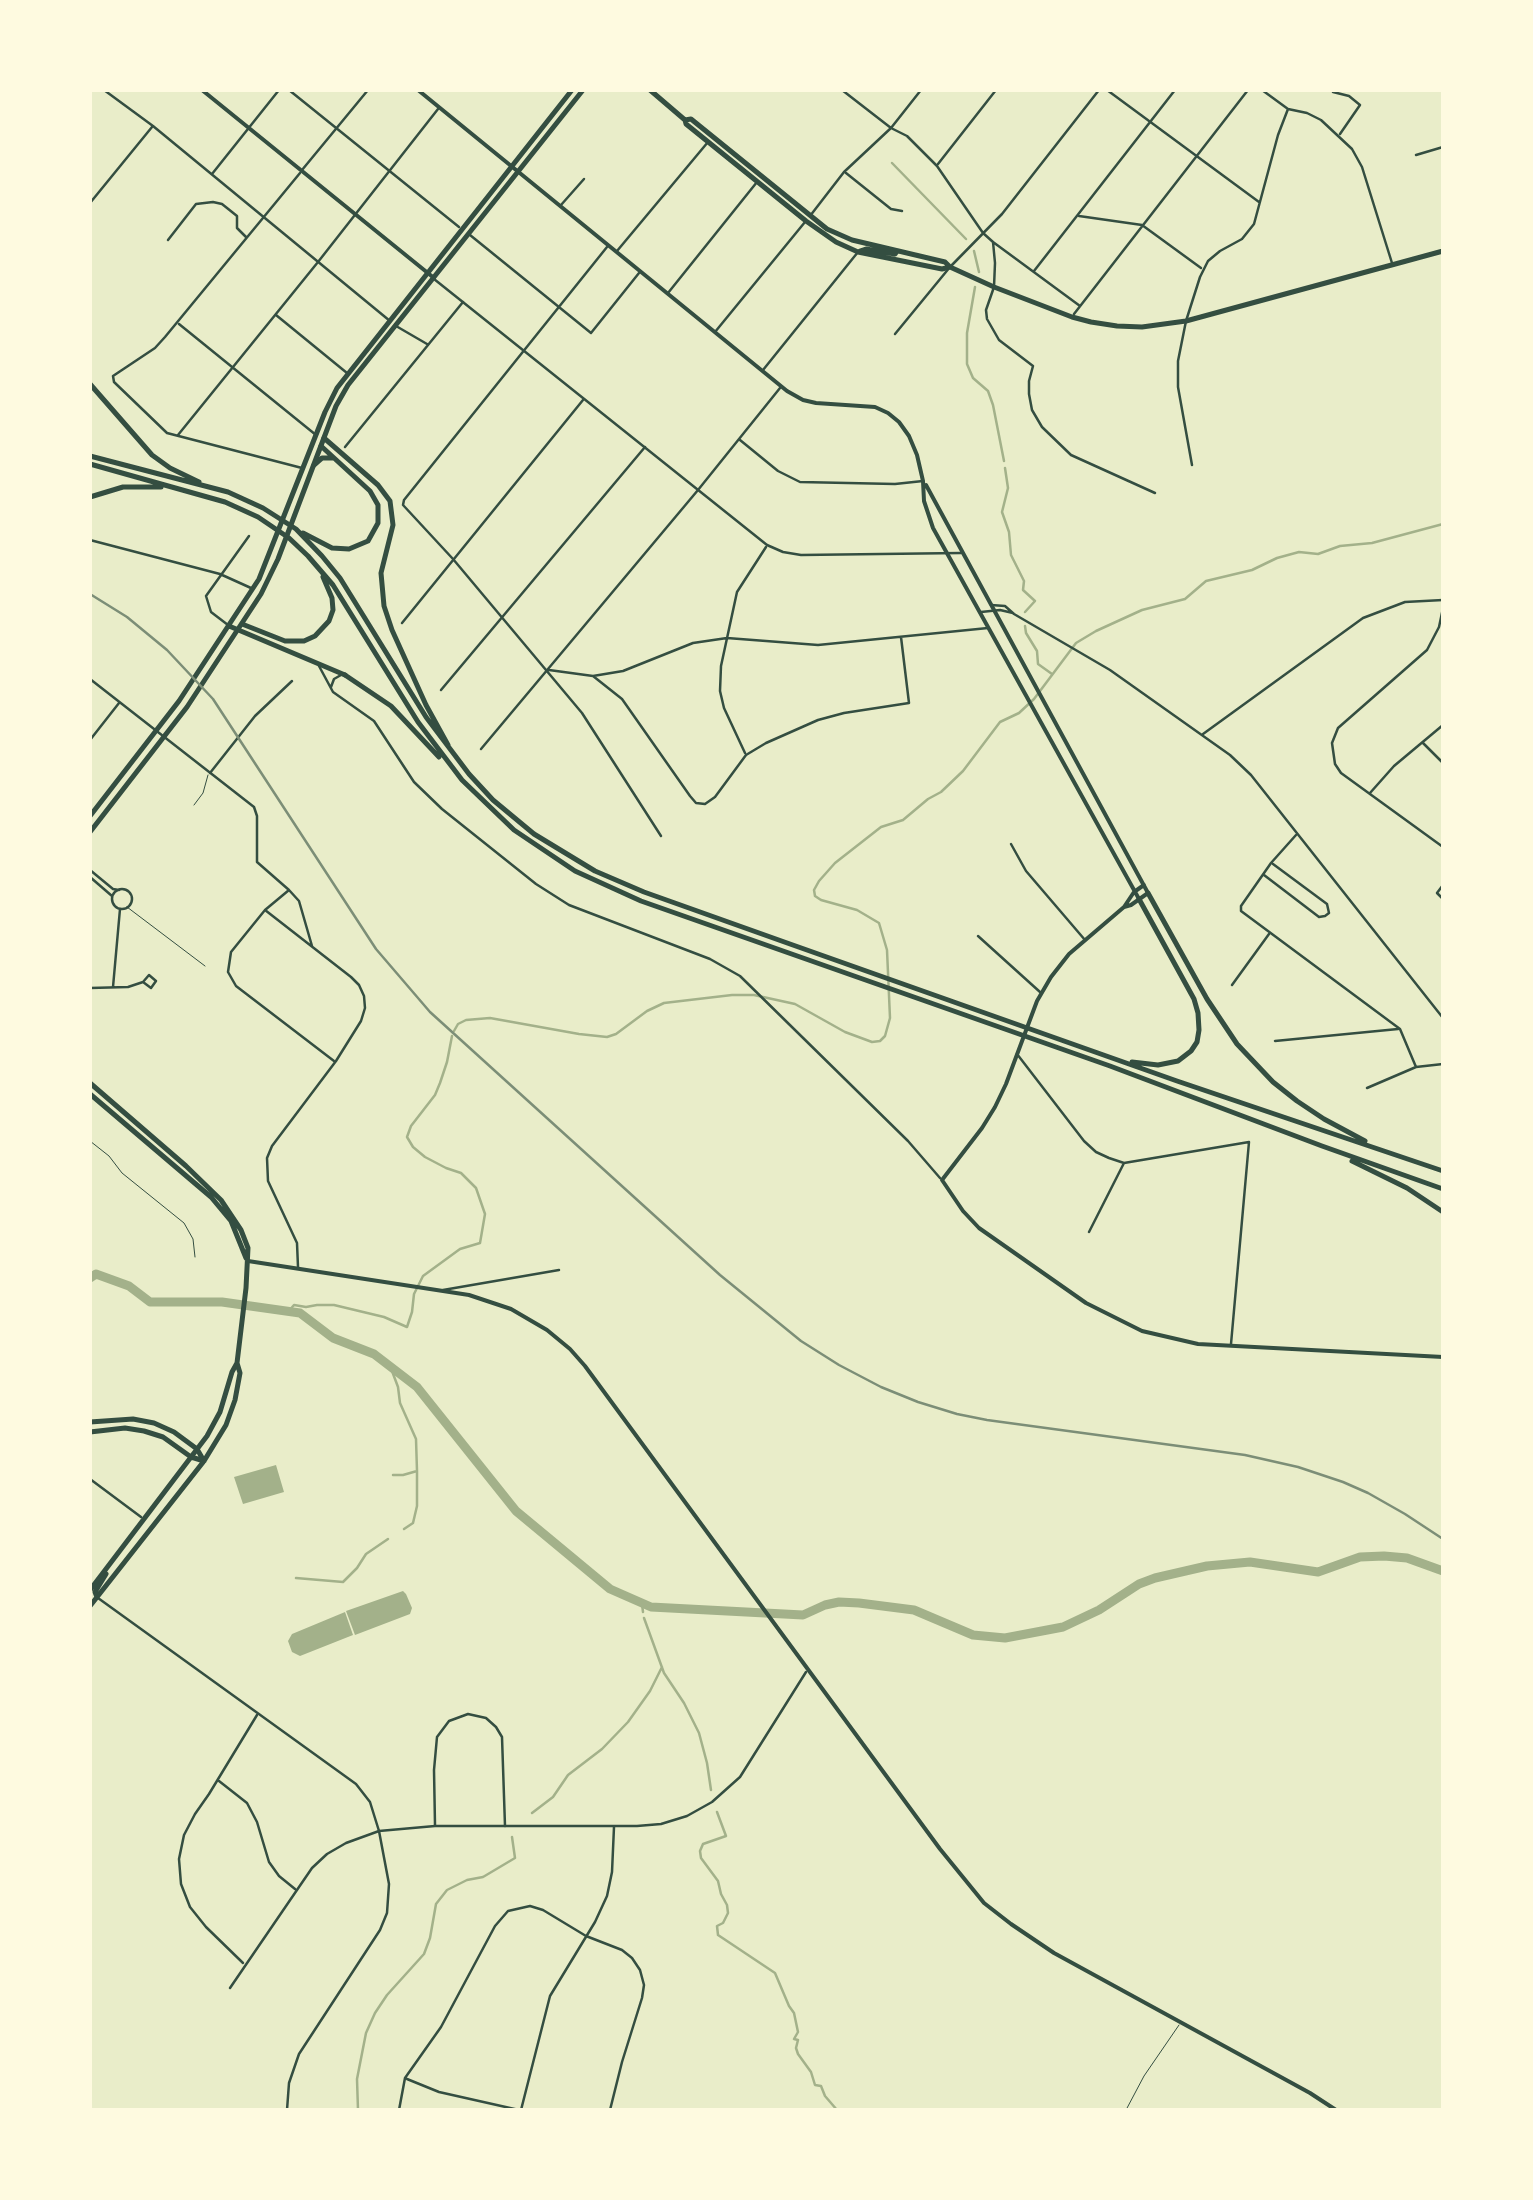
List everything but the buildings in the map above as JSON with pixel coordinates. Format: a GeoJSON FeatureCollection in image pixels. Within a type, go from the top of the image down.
{"type":"FeatureCollection","features":[{"type":"Feature","properties":{"kind":"main road"},"geometry":{"type":"LineString","coordinates":[[202,90],[434,278]]}},
{"type":"Feature","properties":{"kind":"main road"},"geometry":{"type":"LineString","coordinates":[[418,90],[781,386],[809,402],[868,405],[899,422],[909,436],[923,481],[1216,1015],[1273,1082],[1310,1110],[1381,1149]]}},
{"type":"Feature","properties":{"kind":"main road"},"geometry":{"type":"LineString","coordinates":[[90,816],[186,690],[253,589],[304,468],[344,392],[434,278],[572,90]]}},
{"type":"Feature","properties":{"kind":"main road"},"geometry":{"type":"LineString","coordinates":[[90,832],[165,737],[267,582],[321,446],[320,436],[332,396],[347,373],[583,90]]}},
{"type":"Feature","properties":{"kind":"main road"},"geometry":{"type":"LineString","coordinates":[[650,90],[757,182],[827,229],[852,240],[945,262],[994,287],[1072,317],[1117,326],[1186,321],[1443,251]]}},
{"type":"Feature","properties":{"kind":"main road"},"geometry":{"type":"LineString","coordinates":[[685,120],[690,119],[836,242],[858,252],[942,269],[950,267]]}},
{"type":"Feature","properties":{"kind":"main road"},"geometry":{"type":"LineString","coordinates":[[858,252],[866,249],[894,254],[898,250]]}},
{"type":"Feature","properties":{"kind":"main road"},"geometry":{"type":"LineString","coordinates":[[90,384],[152,455],[178,472],[254,503],[327,546],[343,550],[359,546],[374,533],[379,514],[374,496],[321,446]]}},
{"type":"Feature","properties":{"kind":"main road"},"geometry":{"type":"LineString","coordinates":[[320,436],[382,489],[390,501],[393,526],[381,581],[384,606],[426,704],[457,760]]}},
{"type":"Feature","properties":{"kind":"main road"},"geometry":{"type":"LineString","coordinates":[[90,456],[210,487]]}},
{"type":"Feature","properties":{"kind":"main road"},"geometry":{"type":"LineString","coordinates":[[314,465],[324,458],[336,459]]}},
{"type":"Feature","properties":{"kind":"main road"},"geometry":{"type":"LineString","coordinates":[[90,464],[225,502],[288,538],[320,569],[342,599],[418,722],[462,780]]}},
{"type":"Feature","properties":{"kind":"main road"},"geometry":{"type":"LineString","coordinates":[[923,481],[928,515],[947,554],[1140,899],[1198,1013],[1200,1030],[1194,1046],[1178,1061],[1158,1065],[1124,1061]]}},
{"type":"Feature","properties":{"kind":"main road"},"geometry":{"type":"LineString","coordinates":[[90,496],[123,488],[172,487]]}},
{"type":"Feature","properties":{"kind":"main road"},"geometry":{"type":"LineString","coordinates":[[296,529],[340,578],[426,718],[457,760],[520,823],[595,871],[644,892],[1168,1078],[1443,1172]]}},
{"type":"Feature","properties":{"kind":"main road"},"geometry":{"type":"LineString","coordinates":[[229,626],[285,641],[304,641],[315,636],[329,622],[333,610],[320,569]]}},
{"type":"Feature","properties":{"kind":"main road"},"geometry":{"type":"LineString","coordinates":[[240,627],[344,674],[391,706],[514,830],[591,879],[658,907],[1172,1088],[1443,1189]]}},
{"type":"Feature","properties":{"kind":"main road"},"geometry":{"type":"LineString","coordinates":[[1124,907],[1134,892],[1144,886]]}},
{"type":"Feature","properties":{"kind":"main road"},"geometry":{"type":"LineString","coordinates":[[1148,893],[1124,907],[1063,961],[1041,993],[989,1118],[942,1180],[973,1222],[1086,1304],[1156,1336],[1230,1346],[1443,1356]]}},
{"type":"Feature","properties":{"kind":"main road"},"geometry":{"type":"LineString","coordinates":[[90,1083],[222,1200],[248,1248],[237,1363],[220,1412],[197,1450],[90,1590]]}},
{"type":"Feature","properties":{"kind":"main road"},"geometry":{"type":"LineString","coordinates":[[90,1094],[212,1197],[231,1221],[247,1261]]}},
{"type":"Feature","properties":{"kind":"main road"},"geometry":{"type":"LineString","coordinates":[[1322,1146],[1407,1188],[1443,1212]]}},
{"type":"Feature","properties":{"kind":"main road"},"geometry":{"type":"LineString","coordinates":[[247,1261],[483,1299],[548,1330],[570,1350],[607,1396],[956,1871],[984,1903],[1054,1953],[1336,2110]]}},
{"type":"Feature","properties":{"kind":"main road"},"geometry":{"type":"LineString","coordinates":[[90,1606],[222,1434],[240,1373],[237,1363]]}},
{"type":"Feature","properties":{"kind":"main road"},"geometry":{"type":"LineString","coordinates":[[90,1422],[125,1418],[147,1421],[167,1428],[204,1460]]}},
{"type":"Feature","properties":{"kind":"main road"},"geometry":{"type":"LineString","coordinates":[[90,1432],[144,1430],[191,1458],[204,1460]]}},
{"type":"Feature","properties":{"kind":"main road"},"geometry":{"type":"LineString","coordinates":[[97,1598],[96,1592],[116,1556]]}},
{"type":"Feature","properties":{"kind":"street"},"geometry":{"type":"LineString","coordinates":[[104,90],[390,321]]}},
{"type":"Feature","properties":{"kind":"street"},"geometry":{"type":"LineString","coordinates":[[210,175],[279,90]]}},
{"type":"Feature","properties":{"kind":"street"},"geometry":{"type":"LineString","coordinates":[[289,90],[591,333],[640,272]]}},
{"type":"Feature","properties":{"kind":"street"},"geometry":{"type":"LineString","coordinates":[[304,468],[167,433],[114,382],[114,376],[155,348],[178,323],[368,90]]}},
{"type":"Feature","properties":{"kind":"street"},"geometry":{"type":"LineString","coordinates":[[714,332],[844,172],[891,128],[921,90]]}},
{"type":"Feature","properties":{"kind":"street"},"geometry":{"type":"LineString","coordinates":[[937,166],[996,90]]}},
{"type":"Feature","properties":{"kind":"street"},"geometry":{"type":"LineString","coordinates":[[894,334],[950,267],[1002,214],[1099,90]]}},
{"type":"Feature","properties":{"kind":"street"},"geometry":{"type":"LineString","coordinates":[[1107,90],[1260,202]]}},
{"type":"Feature","properties":{"kind":"street"},"geometry":{"type":"LineString","coordinates":[[1033,272],[1175,90]]}},
{"type":"Feature","properties":{"kind":"street"},"geometry":{"type":"LineString","coordinates":[[1072,317],[1248,90]]}},
{"type":"Feature","properties":{"kind":"street"},"geometry":{"type":"LineString","coordinates":[[1263,90],[1288,108],[1315,116],[1352,149],[1362,166],[1392,265]]}},
{"type":"Feature","properties":{"kind":"street"},"geometry":{"type":"LineString","coordinates":[[845,91],[891,128],[908,136],[937,166],[983,233],[1080,306]]}},
{"type":"Feature","properties":{"kind":"street"},"geometry":{"type":"LineString","coordinates":[[1332,92],[1349,96],[1360,105],[1339,135]]}},
{"type":"Feature","properties":{"kind":"street"},"geometry":{"type":"LineString","coordinates":[[177,436],[439,107]]}},
{"type":"Feature","properties":{"kind":"street"},"geometry":{"type":"LineString","coordinates":[[1192,465],[1178,387],[1178,361],[1186,321],[1203,269],[1213,256],[1247,235],[1254,224],[1288,108]]}},
{"type":"Feature","properties":{"kind":"street"},"geometry":{"type":"LineString","coordinates":[[90,203],[153,126]]}},
{"type":"Feature","properties":{"kind":"street"},"geometry":{"type":"LineString","coordinates":[[616,252],[708,142]]}},
{"type":"Feature","properties":{"kind":"street"},"geometry":{"type":"LineString","coordinates":[[1416,156],[1443,148]]}},
{"type":"Feature","properties":{"kind":"street"},"geometry":{"type":"LineString","coordinates":[[844,172],[891,209],[902,211]]}},
{"type":"Feature","properties":{"kind":"street"},"geometry":{"type":"LineString","coordinates":[[560,206],[584,178]]}},
{"type":"Feature","properties":{"kind":"street"},"geometry":{"type":"LineString","coordinates":[[667,294],[757,182]]}},
{"type":"Feature","properties":{"kind":"street"},"geometry":{"type":"LineString","coordinates":[[168,240],[196,204],[213,202],[237,216],[237,228],[248,238]]}},
{"type":"Feature","properties":{"kind":"street"},"geometry":{"type":"LineString","coordinates":[[1077,216],[1142,226],[1203,269]]}},
{"type":"Feature","properties":{"kind":"street"},"geometry":{"type":"LineString","coordinates":[[993,242],[994,287],[987,319],[999,340],[1033,366],[1029,386],[1036,418],[1048,434],[1079,460],[1155,493]]}},
{"type":"Feature","properties":{"kind":"street"},"geometry":{"type":"LineString","coordinates":[[608,246],[403,505],[591,725],[661,836]]}},
{"type":"Feature","properties":{"kind":"street"},"geometry":{"type":"LineString","coordinates":[[762,371],[858,252]]}},
{"type":"Feature","properties":{"kind":"street"},"geometry":{"type":"LineString","coordinates":[[434,278],[767,545],[802,555],[963,553]]}},
{"type":"Feature","properties":{"kind":"street"},"geometry":{"type":"LineString","coordinates":[[345,447],[463,302]]}},
{"type":"Feature","properties":{"kind":"street"},"geometry":{"type":"LineString","coordinates":[[274,314],[347,373]]}},
{"type":"Feature","properties":{"kind":"street"},"geometry":{"type":"LineString","coordinates":[[178,323],[320,436]]}},
{"type":"Feature","properties":{"kind":"street"},"geometry":{"type":"LineString","coordinates":[[396,326],[428,345]]}},
{"type":"Feature","properties":{"kind":"street"},"geometry":{"type":"LineString","coordinates":[[481,749],[781,386]]}},
{"type":"Feature","properties":{"kind":"street"},"geometry":{"type":"LineString","coordinates":[[402,623],[584,399]]}},
{"type":"Feature","properties":{"kind":"street"},"geometry":{"type":"LineString","coordinates":[[739,439],[785,476],[800,482],[923,481]]}},
{"type":"Feature","properties":{"kind":"street"},"geometry":{"type":"LineString","coordinates":[[442,690],[645,447]]}},
{"type":"Feature","properties":{"kind":"street"},"geometry":{"type":"LineString","coordinates":[[229,626],[211,612],[207,592],[249,536]]}},
{"type":"Feature","properties":{"kind":"street"},"geometry":{"type":"LineString","coordinates":[[90,540],[220,574],[253,589]]}},
{"type":"Feature","properties":{"kind":"street"},"geometry":{"type":"LineString","coordinates":[[746,755],[727,716],[720,679],[737,592],[767,545]]}},
{"type":"Feature","properties":{"kind":"street"},"geometry":{"type":"LineString","coordinates":[[1204,734],[1363,618],[1414,600],[1443,600]]}},
{"type":"Feature","properties":{"kind":"street"},"geometry":{"type":"LineString","coordinates":[[980,612],[1003,605],[1136,687],[1204,734],[1251,775],[1443,1018]]}},
{"type":"Feature","properties":{"kind":"street"},"geometry":{"type":"LineString","coordinates":[[1443,608],[1440,626],[1427,650],[1338,728],[1332,742],[1335,764],[1341,772],[1443,848]]}},
{"type":"Feature","properties":{"kind":"street"},"geometry":{"type":"LineString","coordinates":[[547,670],[593,676],[623,672],[693,644],[727,638],[810,646],[988,628]]}},
{"type":"Feature","properties":{"kind":"street"},"geometry":{"type":"LineString","coordinates":[[593,676],[622,700],[680,784],[696,802],[705,804],[715,797],[746,755],[792,730],[844,713],[909,704],[901,637]]}},
{"type":"Feature","properties":{"kind":"street"},"geometry":{"type":"LineString","coordinates":[[310,659],[321,668],[336,696],[378,726],[427,797],[536,884],[582,911],[718,962],[748,984],[908,1141],[942,1180]]}},
{"type":"Feature","properties":{"kind":"street"},"geometry":{"type":"LineString","coordinates":[[331,688],[336,677],[344,674]]}},
{"type":"Feature","properties":{"kind":"street"},"geometry":{"type":"LineString","coordinates":[[90,679],[255,809],[257,862],[290,890],[302,908],[312,948]]}},
{"type":"Feature","properties":{"kind":"street"},"geometry":{"type":"LineString","coordinates":[[194,805],[210,772],[248,725],[292,681]]}},
{"type":"Feature","properties":{"kind":"street"},"geometry":{"type":"LineString","coordinates":[[90,740],[120,702]]}},
{"type":"Feature","properties":{"kind":"street"},"geometry":{"type":"LineString","coordinates":[[1369,794],[1394,766],[1443,725]]}},
{"type":"Feature","properties":{"kind":"street"},"geometry":{"type":"LineString","coordinates":[[1422,742],[1443,763]]}},
{"type":"Feature","properties":{"kind":"street"},"geometry":{"type":"LineString","coordinates":[[1297,834],[1272,863],[1241,911],[1400,1029],[1416,1067]]}},
{"type":"Feature","properties":{"kind":"street"},"geometry":{"type":"LineString","coordinates":[[1011,844],[1026,871],[1085,940]]}},
{"type":"Feature","properties":{"kind":"street"},"geometry":{"type":"LineString","coordinates":[[1264,875],[1319,917],[1328,913],[1327,904],[1272,863]]}},
{"type":"Feature","properties":{"kind":"street"},"geometry":{"type":"LineString","coordinates":[[90,870],[113,889],[120,890],[126,891],[130,895],[128,907],[120,909],[112,898],[120,890]]}},
{"type":"Feature","properties":{"kind":"street"},"geometry":{"type":"LineString","coordinates":[[90,877],[112,898]]}},
{"type":"Feature","properties":{"kind":"street"},"geometry":{"type":"LineString","coordinates":[[1443,885],[1438,893],[1443,899]]}},
{"type":"Feature","properties":{"kind":"street"},"geometry":{"type":"LineString","coordinates":[[290,890],[264,910],[232,952],[228,967],[232,983],[336,1062]]}},
{"type":"Feature","properties":{"kind":"street"},"geometry":{"type":"LineString","coordinates":[[128,907],[205,966]]}},
{"type":"Feature","properties":{"kind":"street"},"geometry":{"type":"LineString","coordinates":[[112,988],[120,909]]}},
{"type":"Feature","properties":{"kind":"street"},"geometry":{"type":"LineString","coordinates":[[264,910],[351,977],[364,996],[365,1013],[336,1062],[267,1158],[268,1181],[297,1243],[298,1268]]}},
{"type":"Feature","properties":{"kind":"street"},"geometry":{"type":"LineString","coordinates":[[1232,985],[1269,933]]}},
{"type":"Feature","properties":{"kind":"street"},"geometry":{"type":"LineString","coordinates":[[978,936],[1041,993]]}},
{"type":"Feature","properties":{"kind":"street"},"geometry":{"type":"LineString","coordinates":[[90,988],[128,988],[144,982]]}},
{"type":"Feature","properties":{"kind":"street"},"geometry":{"type":"LineString","coordinates":[[1275,1040],[1400,1029]]}},
{"type":"Feature","properties":{"kind":"street"},"geometry":{"type":"LineString","coordinates":[[1018,1054],[1084,1141],[1096,1152],[1124,1163],[1249,1142],[1230,1346]]}},
{"type":"Feature","properties":{"kind":"street"},"geometry":{"type":"LineString","coordinates":[[1367,1088],[1416,1067],[1443,1064]]}},
{"type":"Feature","properties":{"kind":"street"},"geometry":{"type":"LineString","coordinates":[[90,1140],[122,1173],[184,1223],[193,1239],[196,1257]]}},
{"type":"Feature","properties":{"kind":"street"},"geometry":{"type":"LineString","coordinates":[[1089,1232],[1124,1163]]}},
{"type":"Feature","properties":{"kind":"street"},"geometry":{"type":"LineString","coordinates":[[442,1290],[559,1270]]}},
{"type":"Feature","properties":{"kind":"street"},"geometry":{"type":"LineString","coordinates":[[90,1479],[144,1519]]}},
{"type":"Feature","properties":{"kind":"street"},"geometry":{"type":"LineString","coordinates":[[97,1598],[362,1789],[373,1809],[389,1884],[387,1913],[380,1930],[299,2054],[289,2084],[288,2110]]}},
{"type":"Feature","properties":{"kind":"street"},"geometry":{"type":"LineString","coordinates":[[230,1988],[312,1868],[346,1842],[379,1832],[436,1826],[614,1826],[661,1824],[686,1816],[712,1802],[747,1769],[808,1670]]}},
{"type":"Feature","properties":{"kind":"street"},"geometry":{"type":"LineString","coordinates":[[245,1965],[190,1907],[181,1884],[179,1859],[184,1835],[195,1814],[258,1713]]}},
{"type":"Feature","properties":{"kind":"street"},"geometry":{"type":"LineString","coordinates":[[436,1826],[435,1744],[444,1726],[455,1717],[468,1714],[486,1718],[502,1736],[505,1826]]}},
{"type":"Feature","properties":{"kind":"street"},"geometry":{"type":"LineString","coordinates":[[218,1780],[247,1803],[257,1822],[268,1862],[278,1876],[296,1889]]}},
{"type":"Feature","properties":{"kind":"street"},"geometry":{"type":"LineString","coordinates":[[406,2078],[439,2092],[521,2110],[550,1996],[607,1896],[614,1826]]}},
{"type":"Feature","properties":{"kind":"street"},"geometry":{"type":"LineString","coordinates":[[398,2110],[406,2078],[441,2027],[486,1942],[504,1914],[521,1907],[539,1908],[586,1936],[629,1955],[643,1978],[642,1998],[610,2110]]}},
{"type":"Feature","properties":{"kind":"street"},"geometry":{"type":"LineString","coordinates":[[1126,2110],[1180,2022]]}},
{"type":"Feature","properties":{"kind":"shaded area"},"geometry":{"type":"Polygon","coordinates":[[[276,1465],[284,1492],[243,1504],[234,1477],[276,1465]]]}},
{"type":"Feature","properties":{"kind":"shaded area"},"geometry":{"type":"Polygon","coordinates":[[[403,1591],[412,1608],[410,1614],[355,1635],[346,1611],[403,1591]]]}},
{"type":"Feature","properties":{"kind":"shaded area"},"geometry":{"type":"Polygon","coordinates":[[[345,1612],[353,1635],[300,1656],[292,1652],[288,1641],[292,1634],[345,1612]]]}},
{"type":"Feature","properties":{"kind":"waterway"},"geometry":{"type":"LineString","coordinates":[[892,163],[966,239]]}},
{"type":"Feature","properties":{"kind":"waterway"},"geometry":{"type":"LineString","coordinates":[[974,251],[979,272]]}},
{"type":"Feature","properties":{"kind":"waterway"},"geometry":{"type":"LineString","coordinates":[[975,287],[967,333],[967,364],[973,378],[988,391],[1004,461]]}},
{"type":"Feature","properties":{"kind":"waterway"},"geometry":{"type":"LineString","coordinates":[[1005,468],[1008,488],[1002,512],[1011,555],[1024,581],[1023,590],[1035,601],[1025,612]]}},
{"type":"Feature","properties":{"kind":"waterway"},"geometry":{"type":"LineString","coordinates":[[454,1031],[466,1020],[490,1018],[607,1037],[664,1003],[754,995],[795,1004],[845,1032],[880,1041],[890,1018],[887,950],[879,923],[857,910],[815,896],[819,881],[835,863],[881,827],[903,820],[941,792],[963,771],[1000,722],[1019,713],[1034,699],[1076,643],[1096,631],[1142,610],[1185,599],[1206,581],[1252,570],[1277,558],[1372,543],[1443,524]]}},
{"type":"Feature","properties":{"kind":"waterway"},"geometry":{"type":"LineString","coordinates":[[1025,626],[1037,651],[1038,664],[1052,674]]}},
{"type":"Feature","properties":{"kind":"waterway"},"geometry":{"type":"LineString","coordinates":[[287,1313],[294,1305],[334,1305],[407,1327],[414,1294],[423,1276],[460,1249],[480,1243],[485,1214],[476,1188],[461,1173],[425,1157],[407,1137],[435,1095],[452,1036]]}},
{"type":"Feature","properties":{"kind":"waterway"},"geometry":{"type":"LineString","coordinates":[[90,1278],[96,1274],[129,1286],[150,1302],[222,1302],[300,1313],[333,1338],[374,1354],[417,1387],[516,1511],[610,1589],[651,1607],[803,1615],[825,1605],[859,1603],[914,1610],[973,1635],[1005,1638],[1063,1627],[1139,1584],[1207,1566],[1250,1562],[1318,1572],[1360,1557],[1384,1556],[1407,1558],[1443,1571]]}},
{"type":"Feature","properties":{"kind":"waterway"},"geometry":{"type":"LineString","coordinates":[[389,1363],[400,1403],[416,1439],[417,1471],[393,1475]]}},
{"type":"Feature","properties":{"kind":"waterway"},"geometry":{"type":"LineString","coordinates":[[404,1529],[413,1523],[417,1506],[417,1471]]}},
{"type":"Feature","properties":{"kind":"waterway"},"geometry":{"type":"LineString","coordinates":[[296,1578],[343,1582],[366,1554],[388,1539]]}},
{"type":"Feature","properties":{"kind":"waterway"},"geometry":{"type":"LineString","coordinates":[[642,1604],[643,1612]]}},
{"type":"Feature","properties":{"kind":"waterway"},"geometry":{"type":"LineString","coordinates":[[644,1618],[664,1673],[699,1733],[711,1790]]}},
{"type":"Feature","properties":{"kind":"waterway"},"geometry":{"type":"LineString","coordinates":[[532,1813],[628,1722],[662,1667]]}},
{"type":"Feature","properties":{"kind":"waterway"},"geometry":{"type":"LineString","coordinates":[[717,1812],[726,1836],[703,1844],[700,1851],[727,1905],[728,1913],[717,1926],[718,1935],[775,1973],[794,2013],[798,2054],[815,2085],[821,2086],[837,2110]]}},
{"type":"Feature","properties":{"kind":"waterway"},"geometry":{"type":"LineString","coordinates":[[358,2110],[357,2079],[366,2033],[387,1995],[424,1954],[436,1904],[447,1890],[483,1877],[515,1858],[512,1837]]}},
{"type":"Feature","properties":{"kind":"railway"},"geometry":{"type":"LineString","coordinates":[[90,594],[127,617],[167,650],[213,699],[376,949],[430,1012],[720,1275],[801,1341],[881,1387],[957,1414],[1245,1455],[1298,1467],[1368,1493],[1443,1539]]}}]}
